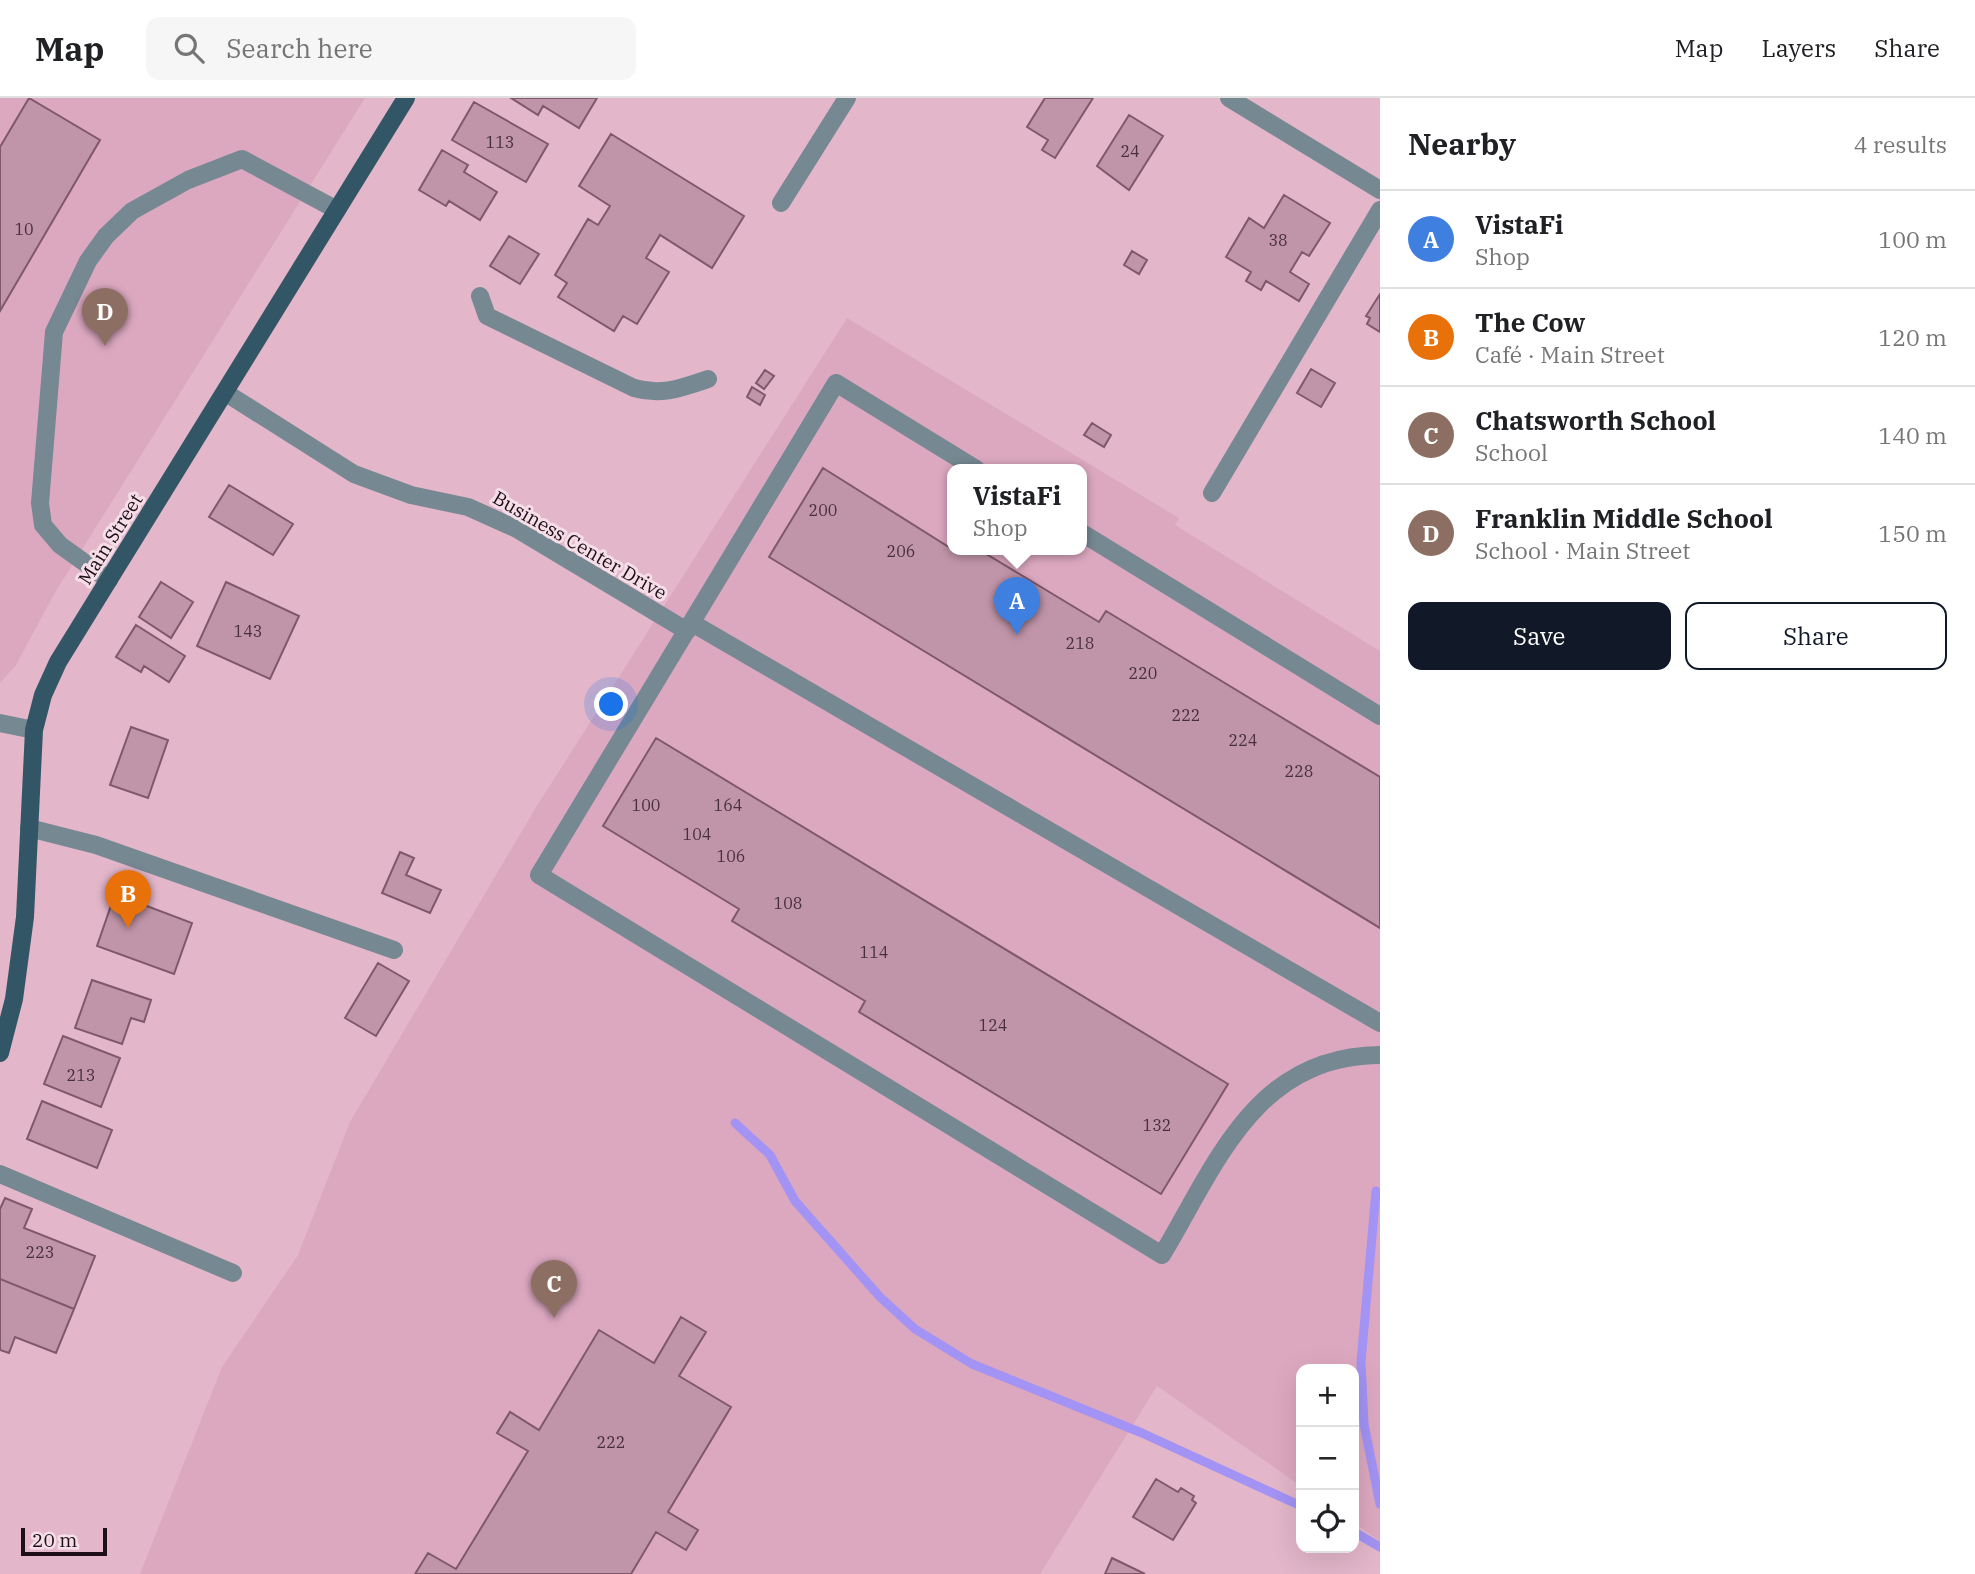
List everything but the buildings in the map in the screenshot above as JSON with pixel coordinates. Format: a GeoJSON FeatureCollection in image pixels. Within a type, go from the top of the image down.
{"type":"FeatureCollection","features":[{"type":"Feature","properties":{"kind":"main road","name":"Main Street"},"geometry":{"type":"LineString","coordinates":[[0,1053],[21,959],[34,730],[43,695],[58,662],[406,98]]}},
{"type":"Feature","properties":{"kind":"street"},"geometry":{"type":"LineString","coordinates":[[781,203],[847,98]]}},
{"type":"Feature","properties":{"kind":"street"},"geometry":{"type":"LineString","coordinates":[[1229,98],[1380,190]]}},
{"type":"Feature","properties":{"kind":"street"},"geometry":{"type":"LineString","coordinates":[[109,580],[60,545],[43,525],[40,503],[54,332],[88,261],[106,236],[132,211],[188,180],[242,159],[337,210]]}},
{"type":"Feature","properties":{"kind":"street"},"geometry":{"type":"LineString","coordinates":[[1212,493],[1380,210]]}},
{"type":"Feature","properties":{"kind":"street"},"geometry":{"type":"LineString","coordinates":[[480,296],[487,316],[634,387],[661,393],[708,379]]}},
{"type":"Feature","properties":{"kind":"street"},"geometry":{"type":"LineString","coordinates":[[968,464],[836,383],[539,875],[653,947],[1162,1255],[1238,1127],[1261,1100],[1287,1081],[1337,1058],[1380,1055]]}},
{"type":"Feature","properties":{"kind":"street","name":"Business Center Drive"},"geometry":{"type":"LineString","coordinates":[[226,393],[354,474],[401,492],[488,514],[1380,1023]]}},
{"type":"Feature","properties":{"kind":"street"},"geometry":{"type":"LineString","coordinates":[[1087,536],[1380,716]]}},
{"type":"Feature","properties":{"kind":"street"},"geometry":{"type":"LineString","coordinates":[[0,723],[34,730]]}},
{"type":"Feature","properties":{"kind":"street"},"geometry":{"type":"LineString","coordinates":[[29,828],[96,845],[394,950]]}},
{"type":"Feature","properties":{"kind":"street"},"geometry":{"type":"LineString","coordinates":[[0,1174],[233,1273]]}},
{"type":"Feature","properties":{"kind":"shaded area"},"geometry":{"type":"Polygon","coordinates":[[[0,98],[365,98],[54,594],[16,665],[0,683],[0,98]]]}},
{"type":"Feature","properties":{"kind":"shaded area"},"geometry":{"type":"Polygon","coordinates":[[[847,318],[1179,518],[1175,525],[1380,651],[1380,1541],[1359,1526],[1359,1364],[1296,1364],[1296,1483],[1157,1386],[1040,1574],[140,1574],[222,1367],[298,1255],[350,1122],[535,809],[847,318]]]}},
{"type":"Feature","properties":{"kind":"waterway"},"geometry":{"type":"LineString","coordinates":[[735,1123],[770,1155],[795,1201],[880,1297],[915,1329],[972,1364],[1142,1433],[1296,1504]]}},
{"type":"Feature","properties":{"kind":"waterway"},"geometry":{"type":"LineString","coordinates":[[1376,1191],[1361,1362],[1364,1424],[1380,1504]]}},
{"type":"Feature","properties":{"kind":"waterway"},"geometry":{"type":"LineString","coordinates":[[1359,1535],[1380,1547]]}},
{"type":"Feature","properties":{"kind":"place","name":"Franklin Middle School"},"geometry":{"type":"Point","coordinates":[105,346]}},
{"type":"Feature","properties":{"kind":"place","name":"VistaFi"},"geometry":{"type":"Point","coordinates":[1017,635]}},
{"type":"Feature","properties":{"kind":"place","name":"The Cow"},"geometry":{"type":"Point","coordinates":[128,928]}},
{"type":"Feature","properties":{"kind":"place","name":"Chatsworth School"},"geometry":{"type":"Point","coordinates":[554,1318]}}]}
